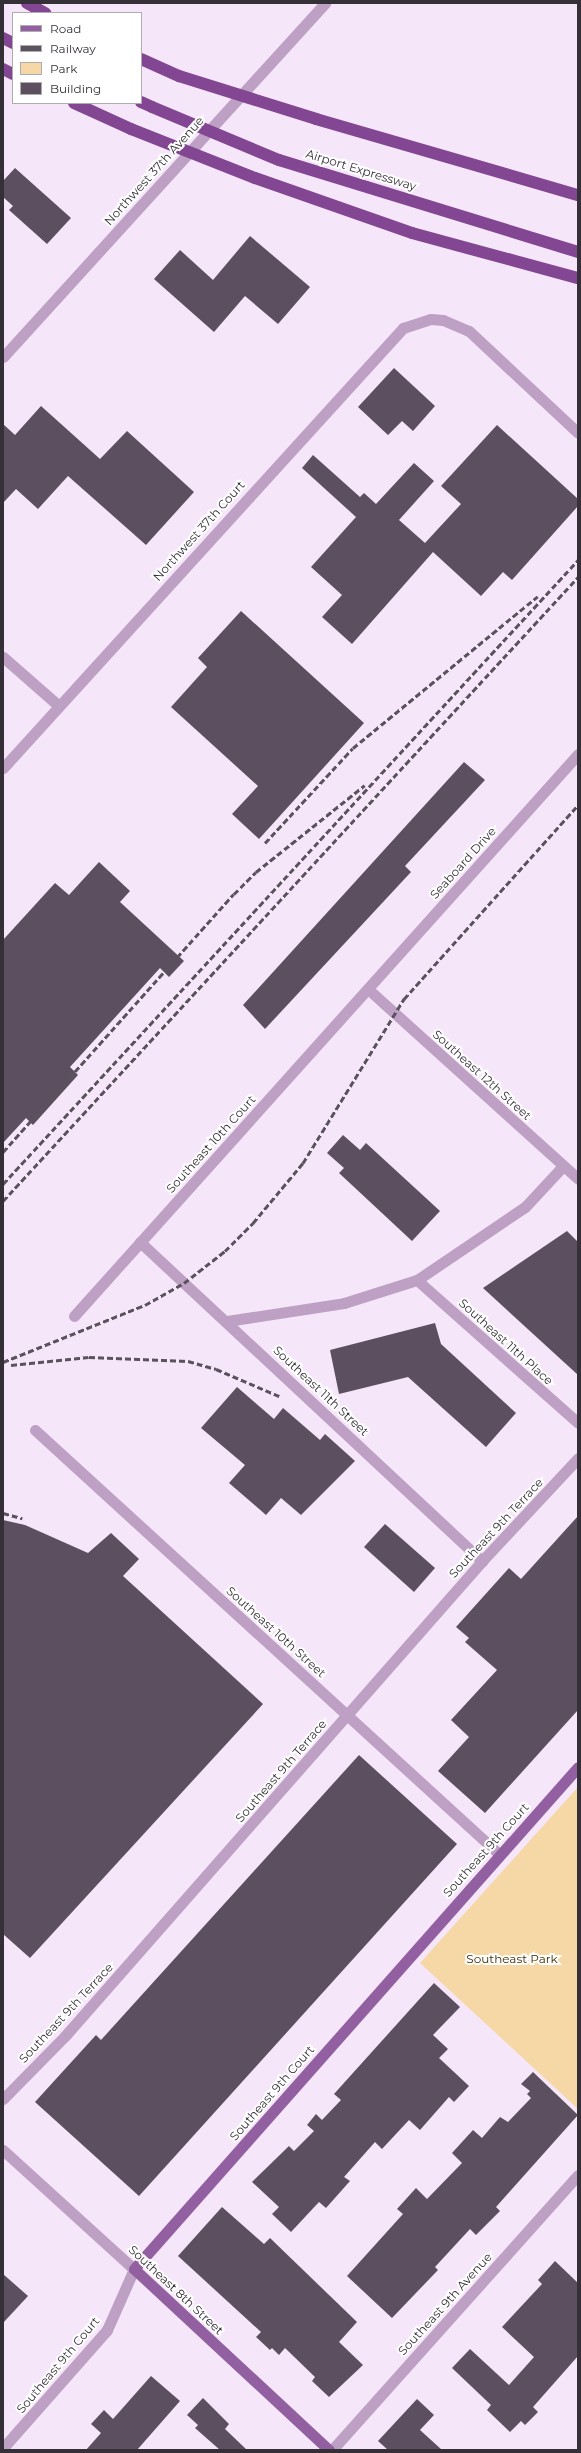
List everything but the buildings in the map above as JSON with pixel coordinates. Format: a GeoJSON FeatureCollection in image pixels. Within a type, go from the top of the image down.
{"type":"FeatureCollection","features":[{"type":"Feature","properties":{"kind":"highway"},"geometry":{"type":"LineString","coordinates":[[27,3],[43,12]]}},
{"type":"Feature","properties":{"kind":"highway"},"geometry":{"type":"LineString","coordinates":[[3,38],[12,42]]}},
{"type":"Feature","properties":{"kind":"highway"},"geometry":{"type":"LineString","coordinates":[[142,59],[179,76],[316,119],[578,195]]}},
{"type":"Feature","properties":{"kind":"highway"},"geometry":{"type":"LineString","coordinates":[[3,69],[12,74]]}},
{"type":"Feature","properties":{"kind":"highway"},"geometry":{"type":"LineString","coordinates":[[76,104],[131,129],[255,178],[412,233],[573,277]]}},
{"type":"Feature","properties":{"kind":"highway","name":"Airport Expressway"},"geometry":{"type":"LineString","coordinates":[[146,105],[279,160],[578,252]]}},
{"type":"Feature","properties":{"kind":"main road","name":"Southeast 9th Court"},"geometry":{"type":"LineString","coordinates":[[134,2269],[499,1854],[578,1767]]}},
{"type":"Feature","properties":{"kind":"main road","name":"Southeast 8th Street"},"geometry":{"type":"LineString","coordinates":[[134,2269],[329,2450]]}},
{"type":"Feature","properties":{"kind":"street","name":"Northwest 37th Avenue"},"geometry":{"type":"LineString","coordinates":[[3,357],[325,3]]}},
{"type":"Feature","properties":{"kind":"street","name":"Northwest 37th Court"},"geometry":{"type":"LineString","coordinates":[[3,768],[385,344],[403,328],[421,320],[443,320],[469,331],[578,433]]}},
{"type":"Feature","properties":{"kind":"street"},"geometry":{"type":"LineString","coordinates":[[3,657],[59,706]]}},
{"type":"Feature","properties":{"kind":"street","name":"Seaboard Drive"},"geometry":{"type":"LineString","coordinates":[[368,989],[578,754]]}},
{"type":"Feature","properties":{"kind":"street","name":"Southeast 12th Street"},"geometry":{"type":"LineString","coordinates":[[368,989],[578,1179]]}},
{"type":"Feature","properties":{"kind":"street","name":"Southeast 10th Court"},"geometry":{"type":"LineString","coordinates":[[74,1316],[368,989]]}},
{"type":"Feature","properties":{"kind":"street"},"geometry":{"type":"LineString","coordinates":[[227,1321],[344,1302],[417,1280],[525,1207],[563,1166]]}},
{"type":"Feature","properties":{"kind":"street","name":"Southeast 11th Street"},"geometry":{"type":"LineString","coordinates":[[140,1242],[227,1321],[482,1561]]}},
{"type":"Feature","properties":{"kind":"street","name":"Southeast 11th Place"},"geometry":{"type":"LineString","coordinates":[[417,1280],[578,1423]]}},
{"type":"Feature","properties":{"kind":"street","name":"Southeast 10th Street"},"geometry":{"type":"LineString","coordinates":[[35,1430],[499,1854]]}},
{"type":"Feature","properties":{"kind":"street","name":"Southeast 9th Terrace"},"geometry":{"type":"LineString","coordinates":[[3,2099],[65,2036],[482,1561],[578,1458]]}},
{"type":"Feature","properties":{"kind":"street","name":"Southeast 8th Street"},"geometry":{"type":"LineString","coordinates":[[3,2150],[134,2269]]}},
{"type":"Feature","properties":{"kind":"street","name":"Southeast 9th Avenue"},"geometry":{"type":"LineString","coordinates":[[332,2450],[578,2175]]}},
{"type":"Feature","properties":{"kind":"street","name":"Southeast 9th Court"},"geometry":{"type":"LineString","coordinates":[[3,2448],[107,2330],[134,2269]]}},
{"type":"Feature","properties":{"kind":"green space","name":"Southeast Park"},"geometry":{"type":"Polygon","coordinates":[[[578,1787],[578,2109],[420,1963],[578,1787]]]}},
{"type":"Feature","properties":{"kind":"railway"},"geometry":{"type":"LineString","coordinates":[[3,1184],[578,560]]}},
{"type":"Feature","properties":{"kind":"railway"},"geometry":{"type":"LineString","coordinates":[[3,1201],[578,577]]}},
{"type":"Feature","properties":{"kind":"railway"},"geometry":{"type":"LineString","coordinates":[[265,843],[353,748],[538,596]]}},
{"type":"Feature","properties":{"kind":"railway"},"geometry":{"type":"LineString","coordinates":[[3,1152],[234,894],[256,872],[365,785]]}},
{"type":"Feature","properties":{"kind":"railway"},"geometry":{"type":"LineString","coordinates":[[3,1362],[145,1305],[184,1283],[225,1251],[253,1223],[303,1163],[404,999],[578,805]]}},
{"type":"Feature","properties":{"kind":"railway"},"geometry":{"type":"LineString","coordinates":[[11,1365],[89,1357],[188,1361],[216,1369],[279,1396]]}},
{"type":"Feature","properties":{"kind":"railway"},"geometry":{"type":"LineString","coordinates":[[3,1513],[22,1518]]}}]}
